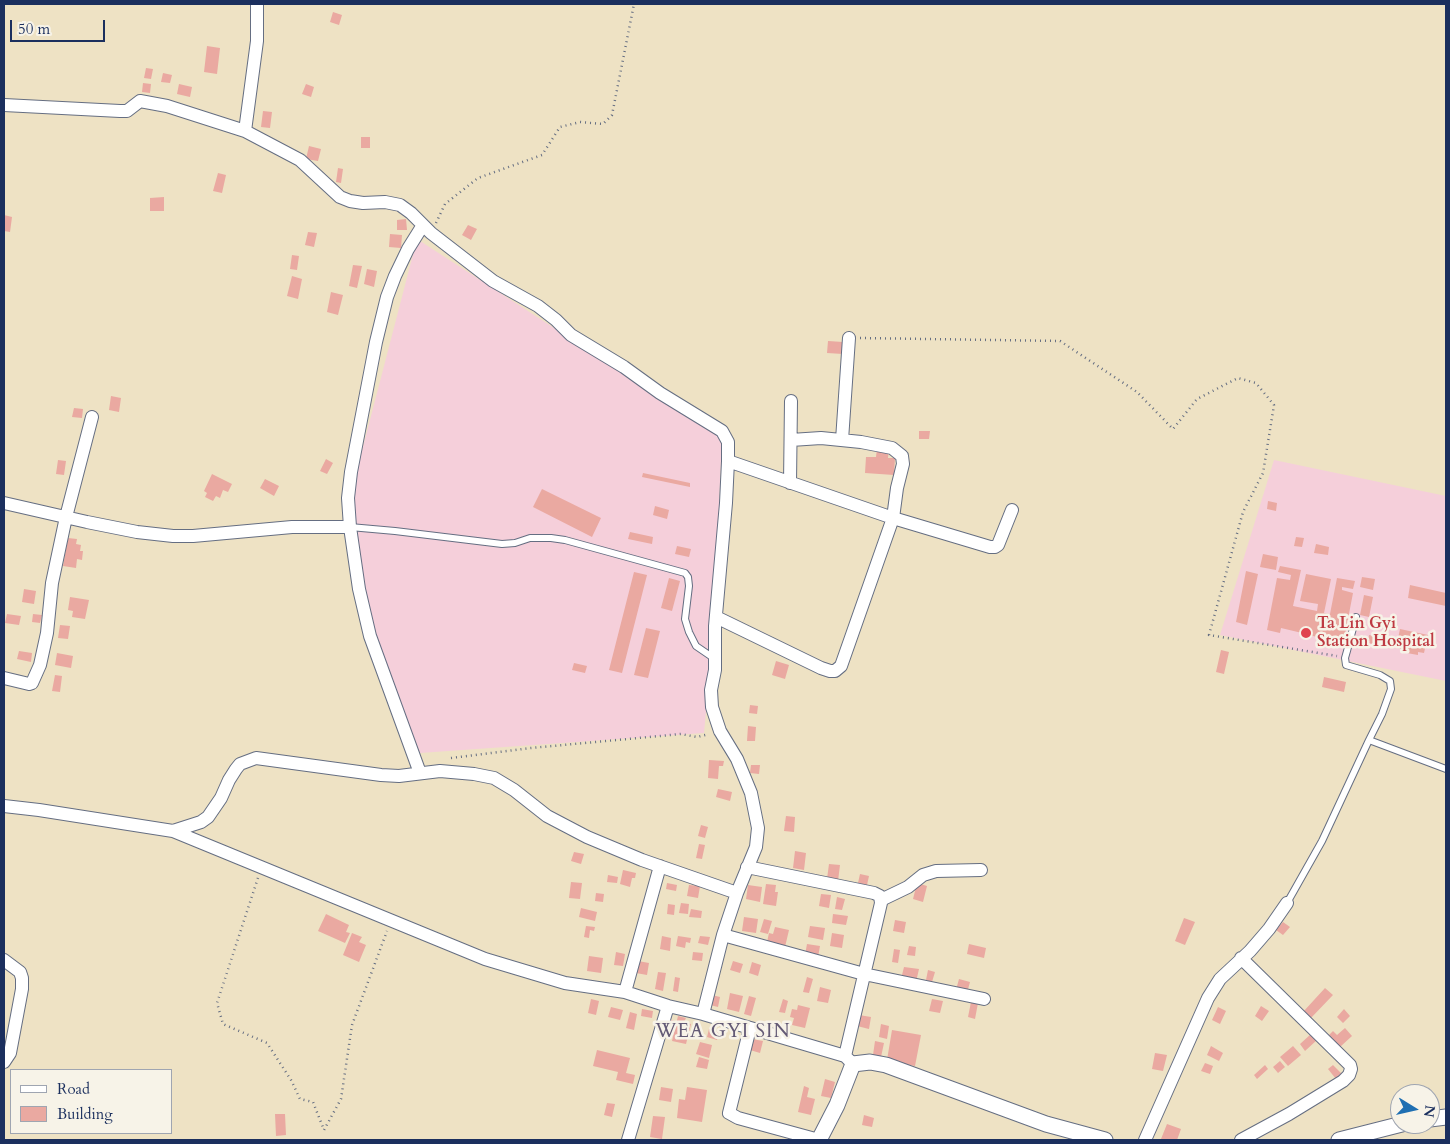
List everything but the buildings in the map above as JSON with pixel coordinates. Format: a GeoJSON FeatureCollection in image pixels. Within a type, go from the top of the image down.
{"type":"FeatureCollection","features":[{"type":"Feature","properties":{"kind":"street"},"geometry":{"type":"LineString","coordinates":[[245,131],[256,41],[257,4]]}},
{"type":"Feature","properties":{"kind":"street"},"geometry":{"type":"LineString","coordinates":[[4,105],[126,111],[140,101],[167,106],[245,131],[300,160],[340,196],[350,201],[385,202],[400,205],[493,281],[538,306],[571,334],[624,367],[660,393],[722,431],[728,442],[728,461],[716,616],[715,670],[711,690],[712,707],[720,730],[737,759],[751,793],[758,828],[756,847],[747,866],[722,935],[703,1014]]}},
{"type":"Feature","properties":{"kind":"street"},"geometry":{"type":"LineString","coordinates":[[420,773],[370,636],[359,589],[348,498],[351,472],[376,342],[387,297],[408,249],[427,229]]}},
{"type":"Feature","properties":{"kind":"street"},"geometry":{"type":"LineString","coordinates":[[842,440],[849,338]]}},
{"type":"Feature","properties":{"kind":"street"},"geometry":{"type":"LineString","coordinates":[[790,483],[791,401]]}},
{"type":"Feature","properties":{"kind":"street"},"geometry":{"type":"LineString","coordinates":[[4,678],[28,684],[32,683],[40,665],[52,583],[66,517],[92,417]]}},
{"type":"Feature","properties":{"kind":"street"},"geometry":{"type":"LineString","coordinates":[[716,616],[821,668],[835,671],[842,666],[893,518],[903,464],[902,456],[892,448],[842,440],[820,438],[791,440]]}},
{"type":"Feature","properties":{"kind":"street"},"geometry":{"type":"LineString","coordinates":[[728,461],[893,518],[995,547],[998,545],[1012,510]]}},
{"type":"Feature","properties":{"kind":"street"},"geometry":{"type":"LineString","coordinates":[[4,503],[136,532],[173,536],[282,528],[350,527]]}},
{"type":"Feature","properties":{"kind":"street"},"geometry":{"type":"LineString","coordinates":[[173,831],[201,822],[208,817],[221,798],[228,780],[240,764],[256,758],[381,776],[400,776],[440,771],[474,774],[494,778],[514,790],[547,816],[587,837],[642,860],[737,893]]}},
{"type":"Feature","properties":{"kind":"street"},"geometry":{"type":"LineString","coordinates":[[4,806],[173,831],[485,959],[565,983],[625,992],[668,1006],[750,1028],[849,1060],[886,1065],[1046,1124],[1105,1140]]}},
{"type":"Feature","properties":{"kind":"street"},"geometry":{"type":"LineString","coordinates":[[625,992],[660,866]]}},
{"type":"Feature","properties":{"kind":"street"},"geometry":{"type":"LineString","coordinates":[[747,866],[874,893],[880,896],[881,900],[864,974],[849,1060],[837,1105],[819,1140],[738,1118],[729,1113],[750,1028]]}},
{"type":"Feature","properties":{"kind":"street"},"geometry":{"type":"LineString","coordinates":[[881,900],[908,887],[923,875],[936,871],[980,870]]}},
{"type":"Feature","properties":{"kind":"street"},"geometry":{"type":"LineString","coordinates":[[1145,1140],[1208,998],[1220,979],[1250,951],[1269,929],[1287,903]]}},
{"type":"Feature","properties":{"kind":"street"},"geometry":{"type":"LineString","coordinates":[[722,935],[864,974],[984,999]]}},
{"type":"Feature","properties":{"kind":"street"},"geometry":{"type":"LineString","coordinates":[[1241,1140],[1289,1114],[1343,1081],[1349,1075],[1351,1069],[1350,1065],[1242,958]]}},
{"type":"Feature","properties":{"kind":"street"},"geometry":{"type":"LineString","coordinates":[[4,960],[20,972],[22,978],[22,989],[10,1053],[4,1062]]}},
{"type":"Feature","properties":{"kind":"street"},"geometry":{"type":"LineString","coordinates":[[628,1140],[668,1006]]}},
{"type":"Feature","properties":{"kind":"street"},"geometry":{"type":"LineString","coordinates":[[1339,1140],[1390,1127]]}},
{"type":"Feature","properties":{"kind":"lane"},"geometry":{"type":"LineString","coordinates":[[350,527],[502,544],[515,544],[530,538],[551,538],[565,540],[685,573],[688,577],[689,586],[685,607],[688,632],[696,646],[715,659]]}},
{"type":"Feature","properties":{"kind":"lane"},"geometry":{"type":"LineString","coordinates":[[1287,903],[1322,841],[1382,714],[1391,689],[1390,682],[1380,675],[1346,665],[1356,617]]}},
{"type":"Feature","properties":{"kind":"lane"},"geometry":{"type":"LineString","coordinates":[[1369,740],[1446,768]]}},
{"type":"Feature","properties":{"kind":"path"},"geometry":{"type":"LineString","coordinates":[[427,229],[445,204],[478,178],[542,155],[560,127],[580,122],[603,124],[612,115],[634,4]]}},
{"type":"Feature","properties":{"kind":"path"},"geometry":{"type":"LineString","coordinates":[[849,338],[1060,341],[1137,392],[1173,429],[1197,399],[1238,378],[1256,383],[1274,404],[1263,473],[1243,512],[1209,635],[1346,658]]}},
{"type":"Feature","properties":{"kind":"path"},"geometry":{"type":"LineString","coordinates":[[448,759],[532,748],[682,734],[697,737],[720,730]]}},
{"type":"Feature","properties":{"kind":"path"},"geometry":{"type":"LineString","coordinates":[[262,867],[217,1003],[223,1024],[267,1043],[291,1080],[300,1098],[313,1102],[324,1130],[341,1099],[352,1025],[391,921]]}},
{"type":"Feature","properties":{"kind":"shaded area"},"geometry":{"type":"Polygon","coordinates":[[[417,239],[722,437],[714,623],[704,733],[420,753],[366,614],[351,493],[417,239]]]}},
{"type":"Feature","properties":{"kind":"shaded area"},"geometry":{"type":"Polygon","coordinates":[[[1274,460],[1446,496],[1446,681],[1220,635],[1274,460]]]}},
{"type":"Feature","properties":{"kind":"place","name":"Ta Lin Gyi Station Hospital"},"geometry":{"type":"Point","coordinates":[1306,633]}},
{"type":"Feature","properties":{"kind":"district","name":"WEA GYI SIN"},"geometry":{"type":"Point","coordinates":[723,1033]}}]}
